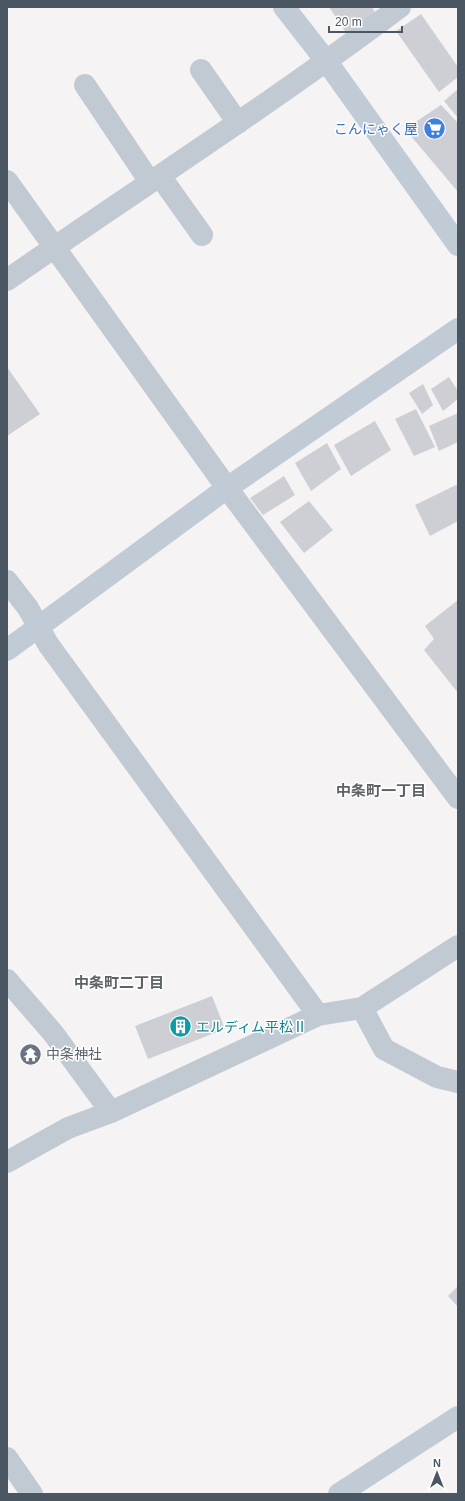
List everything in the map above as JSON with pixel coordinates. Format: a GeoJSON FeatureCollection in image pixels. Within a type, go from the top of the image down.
{"type":"FeatureCollection","features":[{"type":"Feature","properties":{"kind":"street"},"geometry":{"type":"LineString","coordinates":[[284,7],[327,62],[458,245]]}},
{"type":"Feature","properties":{"kind":"street"},"geometry":{"type":"LineString","coordinates":[[7,280],[238,124],[327,62],[400,7]]}},
{"type":"Feature","properties":{"kind":"street"},"geometry":{"type":"LineString","coordinates":[[201,70],[238,124]]}},
{"type":"Feature","properties":{"kind":"street"},"geometry":{"type":"LineString","coordinates":[[85,85],[155,179],[202,236]]}},
{"type":"Feature","properties":{"kind":"street"},"geometry":{"type":"LineString","coordinates":[[7,181],[226,488],[458,798]]}},
{"type":"Feature","properties":{"kind":"street"},"geometry":{"type":"LineString","coordinates":[[7,650],[226,488],[458,329]]}},
{"type":"Feature","properties":{"kind":"street"},"geometry":{"type":"LineString","coordinates":[[7,581],[28,608],[48,644],[318,1015]]}},
{"type":"Feature","properties":{"kind":"street"},"geometry":{"type":"LineString","coordinates":[[7,1162],[68,1128],[111,1112],[318,1015],[362,1008],[458,946]]}},
{"type":"Feature","properties":{"kind":"street"},"geometry":{"type":"LineString","coordinates":[[7,980],[54,1033],[111,1112]]}},
{"type":"Feature","properties":{"kind":"street"},"geometry":{"type":"LineString","coordinates":[[362,1008],[384,1049],[438,1077],[458,1082]]}},
{"type":"Feature","properties":{"kind":"street"},"geometry":{"type":"LineString","coordinates":[[340,1494],[458,1417]]}},
{"type":"Feature","properties":{"kind":"street"},"geometry":{"type":"LineString","coordinates":[[7,1458],[32,1494]]}},
{"type":"Feature","properties":{"kind":"building"},"geometry":{"type":"Polygon","coordinates":[[[329,7],[372,7],[376,14],[347,34],[329,7]]]}},
{"type":"Feature","properties":{"kind":"building"},"geometry":{"type":"Polygon","coordinates":[[[421,14],[458,67],[458,77],[439,92],[396,31],[421,14]]]}},
{"type":"Feature","properties":{"kind":"building"},"geometry":{"type":"Polygon","coordinates":[[[458,89],[458,118],[444,101],[458,89]]]}},
{"type":"Feature","properties":{"kind":"building"},"geometry":{"type":"Polygon","coordinates":[[[441,105],[458,123],[458,192],[405,129],[441,105]]]}},
{"type":"Feature","properties":{"kind":"building"},"geometry":{"type":"Polygon","coordinates":[[[7,367],[40,414],[7,436],[7,367]]]}},
{"type":"Feature","properties":{"kind":"building"},"geometry":{"type":"Polygon","coordinates":[[[449,377],[458,391],[458,399],[443,411],[431,389],[449,377]]]}},
{"type":"Feature","properties":{"kind":"building"},"geometry":{"type":"Polygon","coordinates":[[[423,384],[433,405],[422,414],[409,393],[423,384]]]}},
{"type":"Feature","properties":{"kind":"building"},"geometry":{"type":"Polygon","coordinates":[[[416,409],[435,447],[414,456],[395,419],[416,409]]]}},
{"type":"Feature","properties":{"kind":"building"},"geometry":{"type":"Polygon","coordinates":[[[458,413],[458,442],[439,451],[429,426],[458,413]]]}},
{"type":"Feature","properties":{"kind":"building"},"geometry":{"type":"Polygon","coordinates":[[[375,421],[391,450],[351,476],[334,445],[375,421]]]}},
{"type":"Feature","properties":{"kind":"building"},"geometry":{"type":"Polygon","coordinates":[[[327,443],[341,469],[311,491],[295,463],[327,443]]]}},
{"type":"Feature","properties":{"kind":"building"},"geometry":{"type":"Polygon","coordinates":[[[284,476],[295,495],[263,515],[250,498],[284,476]]]}},
{"type":"Feature","properties":{"kind":"building"},"geometry":{"type":"Polygon","coordinates":[[[458,484],[458,521],[430,536],[415,505],[458,484]]]}},
{"type":"Feature","properties":{"kind":"building"},"geometry":{"type":"Polygon","coordinates":[[[309,501],[333,530],[304,553],[280,522],[309,501]]]}},
{"type":"Feature","properties":{"kind":"building"},"geometry":{"type":"Polygon","coordinates":[[[458,600],[458,693],[424,650],[434,639],[425,626],[458,600]]]}},
{"type":"Feature","properties":{"kind":"building","name":"エルディム平松Ⅱ"},"geometry":{"type":"Polygon","coordinates":[[[212,996],[225,1029],[148,1059],[135,1026],[212,996]]]}},
{"type":"Feature","properties":{"kind":"building"},"geometry":{"type":"Polygon","coordinates":[[[458,1286],[458,1307],[448,1296],[458,1286]]]}},
{"type":"Feature","properties":{"kind":"place","name":"こんにゃく屋"},"geometry":{"type":"Point","coordinates":[434,129]}},
{"type":"Feature","properties":{"kind":"place","name":"エルディム平松Ⅱ"},"geometry":{"type":"Point","coordinates":[180,1027]}},
{"type":"Feature","properties":{"kind":"place","name":"中条神社"},"geometry":{"type":"Point","coordinates":[31,1054]}},
{"type":"Feature","properties":{"kind":"district","name":"中条町一丁目"},"geometry":{"type":"Point","coordinates":[381,790]}},
{"type":"Feature","properties":{"kind":"district","name":"中条町二丁目"},"geometry":{"type":"Point","coordinates":[119,982]}}]}
